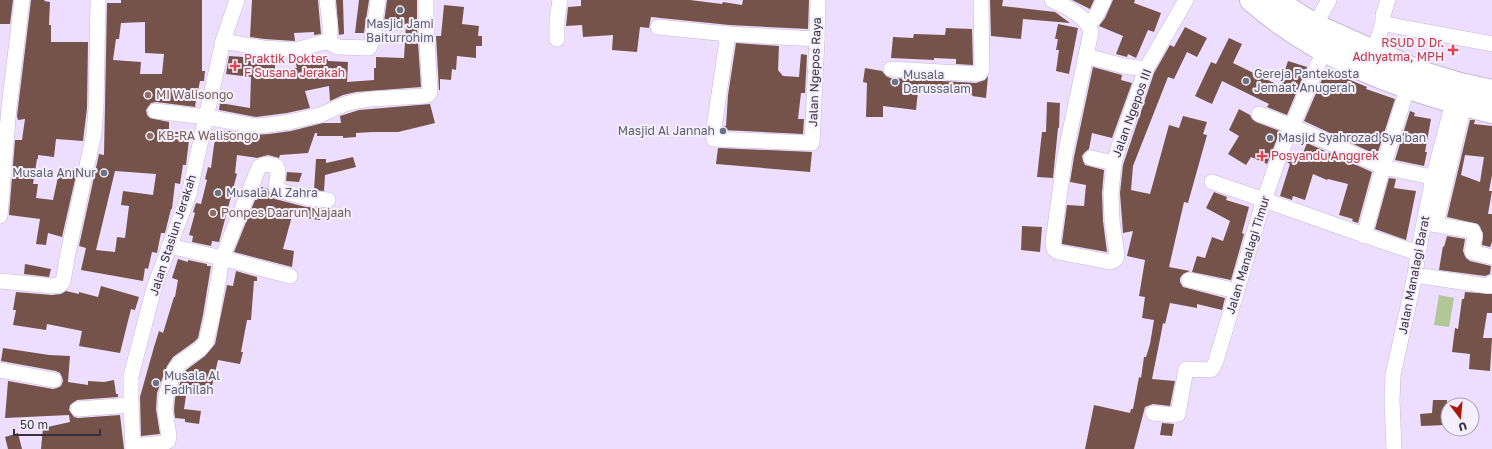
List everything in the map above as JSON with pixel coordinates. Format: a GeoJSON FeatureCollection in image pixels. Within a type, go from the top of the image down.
{"type":"FeatureCollection","features":[{"type":"Feature","properties":{"kind":"highway"},"geometry":{"type":"LineString","coordinates":[[1252,0],[1268,15],[1298,36],[1325,52],[1407,89],[1492,112]]}},
{"type":"Feature","properties":{"kind":"highway"},"geometry":{"type":"LineString","coordinates":[[1275,0],[1315,25],[1420,72],[1460,84],[1492,90]]}},
{"type":"Feature","properties":{"kind":"street"},"geometry":{"type":"LineString","coordinates":[[0,216],[9,107],[20,28],[22,0]]}},
{"type":"Feature","properties":{"kind":"street"},"geometry":{"type":"LineString","coordinates":[[0,281],[54,286],[60,285],[63,282],[66,258],[94,133],[96,108],[98,0]]}},
{"type":"Feature","properties":{"kind":"street","name":"Jalan Stasiun Jerakah"},"geometry":{"type":"LineString","coordinates":[[133,447],[130,405],[131,376],[154,288],[189,194],[224,41],[237,0]]}},
{"type":"Feature","properties":{"kind":"street"},"geometry":{"type":"LineString","coordinates":[[327,0],[330,25],[330,43]]}},
{"type":"Feature","properties":{"kind":"street"},"geometry":{"type":"LineString","coordinates":[[224,41],[263,48],[296,50],[320,43],[330,43],[338,47],[365,49],[370,46],[372,42],[378,0]]}},
{"type":"Feature","properties":{"kind":"street"},"geometry":{"type":"LineString","coordinates":[[155,111],[206,116],[256,126],[268,126],[320,115],[345,104],[371,99],[428,95],[430,92],[426,0]]}},
{"type":"Feature","properties":{"kind":"street"},"geometry":{"type":"LineString","coordinates":[[557,39],[557,19],[560,0]]}},
{"type":"Feature","properties":{"kind":"street","name":"Jalan Ngepos Raya"},"geometry":{"type":"LineString","coordinates":[[728,34],[713,134],[714,138],[812,143],[818,0]]}},
{"type":"Feature","properties":{"kind":"street"},"geometry":{"type":"LineString","coordinates":[[891,69],[980,73],[982,70],[981,0]]}},
{"type":"Feature","properties":{"kind":"street"},"geometry":{"type":"LineString","coordinates":[[1052,0],[1085,19],[1089,25],[1091,32],[1086,56],[1124,66],[1146,69]]}},
{"type":"Feature","properties":{"kind":"street"},"geometry":{"type":"LineString","coordinates":[[1089,25],[1097,14],[1104,0]]}},
{"type":"Feature","properties":{"kind":"street","name":"Jalan Ngepos III"},"geometry":{"type":"LineString","coordinates":[[1086,56],[1065,155],[1053,242],[1054,249],[1058,252],[1110,262],[1116,259],[1111,206],[1114,163],[1146,69],[1186,0]]}},
{"type":"Feature","properties":{"kind":"street"},"geometry":{"type":"LineString","coordinates":[[1315,25],[1329,0]]}},
{"type":"Feature","properties":{"kind":"street"},"geometry":{"type":"LineString","coordinates":[[1374,51],[1388,0]]}},
{"type":"Feature","properties":{"kind":"street"},"geometry":{"type":"LineString","coordinates":[[1383,22],[1388,25],[1492,44]]}},
{"type":"Feature","properties":{"kind":"street"},"geometry":{"type":"LineString","coordinates":[[658,27],[728,34],[817,39]]}},
{"type":"Feature","properties":{"kind":"street","name":"Jalan Manalagi Timur"},"geometry":{"type":"LineString","coordinates":[[1153,413],[1178,414],[1186,369],[1212,369],[1216,361],[1264,200],[1279,157],[1319,62],[1325,52]]}},
{"type":"Feature","properties":{"kind":"street"},"geometry":{"type":"LineString","coordinates":[[1364,236],[1407,89]]}},
{"type":"Feature","properties":{"kind":"street","name":"Jalan Manalagi Barat"},"geometry":{"type":"LineString","coordinates":[[1394,449],[1392,401],[1393,376],[1415,275],[1418,253],[1430,223],[1439,179],[1458,104]]}},
{"type":"Feature","properties":{"kind":"street"},"geometry":{"type":"LineString","coordinates":[[1259,114],[1292,126],[1383,167],[1439,179]]}},
{"type":"Feature","properties":{"kind":"street"},"geometry":{"type":"LineString","coordinates":[[1091,158],[1114,163]]}},
{"type":"Feature","properties":{"kind":"street"},"geometry":{"type":"LineString","coordinates":[[133,447],[168,442],[169,436],[165,410],[166,396],[172,377],[175,368],[200,349],[206,342],[212,317],[222,258],[259,167],[264,164],[275,165],[277,167],[277,190],[308,198],[328,200]]}},
{"type":"Feature","properties":{"kind":"street"},"geometry":{"type":"LineString","coordinates":[[1212,182],[1364,236],[1418,253]]}},
{"type":"Feature","properties":{"kind":"street"},"geometry":{"type":"LineString","coordinates":[[1430,223],[1472,231],[1475,236],[1472,252],[1492,257]]}},
{"type":"Feature","properties":{"kind":"street"},"geometry":{"type":"LineString","coordinates":[[169,246],[290,276]]}},
{"type":"Feature","properties":{"kind":"street"},"geometry":{"type":"LineString","coordinates":[[1415,275],[1488,286],[1490,286],[1492,282]]}},
{"type":"Feature","properties":{"kind":"street"},"geometry":{"type":"LineString","coordinates":[[1189,280],[1237,291]]}},
{"type":"Feature","properties":{"kind":"street"},"geometry":{"type":"LineString","coordinates":[[0,370],[54,380]]}},
{"type":"Feature","properties":{"kind":"street"},"geometry":{"type":"LineString","coordinates":[[78,409],[130,405]]}},
{"type":"Feature","properties":{"kind":"green space"},"geometry":{"type":"Polygon","coordinates":[[[1439,295],[1454,298],[1449,327],[1434,325],[1439,295]]]}},
{"type":"Feature","properties":{"kind":"building"},"geometry":{"type":"Polygon","coordinates":[[[0,0],[13,0],[10,24],[0,24],[0,0]]]}},
{"type":"Feature","properties":{"kind":"building"},"geometry":{"type":"Polygon","coordinates":[[[31,0],[45,0],[44,1],[50,2],[49,25],[51,25],[51,42],[88,42],[87,108],[83,141],[56,139],[54,157],[38,155],[37,159],[33,184],[38,184],[36,198],[53,200],[60,168],[77,171],[62,237],[48,233],[46,245],[36,244],[40,219],[9,215],[15,140],[22,140],[25,119],[18,120],[17,116],[31,0]]]}},
{"type":"Feature","properties":{"kind":"building"},"geometry":{"type":"Polygon","coordinates":[[[121,0],[202,0],[202,71],[205,71],[204,81],[200,81],[196,107],[156,102],[151,103],[146,110],[147,115],[150,118],[169,122],[169,132],[190,132],[186,165],[183,165],[180,184],[175,183],[172,209],[165,233],[161,233],[157,253],[152,252],[148,269],[145,268],[143,281],[81,270],[86,248],[79,246],[99,154],[104,155],[107,3],[121,3],[121,0]],[[145,22],[121,23],[119,39],[116,39],[113,60],[141,62],[140,74],[162,74],[164,54],[145,53],[145,22]],[[115,171],[96,250],[115,252],[117,237],[125,238],[129,206],[121,205],[123,191],[153,195],[156,174],[115,171]]]}},
{"type":"Feature","properties":{"kind":"building"},"geometry":{"type":"Polygon","coordinates":[[[252,0],[318,0],[321,34],[314,35],[314,32],[294,33],[295,41],[250,37],[252,0]]]}},
{"type":"Feature","properties":{"kind":"building"},"geometry":{"type":"Polygon","coordinates":[[[336,0],[343,0],[344,34],[339,35],[336,0]]]}},
{"type":"Feature","properties":{"kind":"building"},"geometry":{"type":"Polygon","coordinates":[[[359,0],[369,0],[364,33],[355,33],[359,0]]]}},
{"type":"Feature","properties":{"kind":"building"},"geometry":{"type":"Polygon","coordinates":[[[387,0],[417,0],[417,28],[421,87],[356,92],[343,95],[330,101],[329,86],[305,91],[310,108],[256,117],[219,110],[220,103],[250,108],[251,77],[226,74],[229,56],[244,57],[244,59],[252,61],[263,61],[263,64],[275,63],[275,71],[297,68],[295,61],[327,55],[328,61],[348,62],[347,82],[374,80],[376,57],[404,58],[406,25],[384,22],[387,0]]]}},
{"type":"Feature","properties":{"kind":"building"},"geometry":{"type":"Polygon","coordinates":[[[581,0],[690,0],[742,5],[743,0],[809,0],[808,29],[729,25],[651,17],[649,28],[640,27],[637,52],[612,50],[613,35],[583,37],[582,25],[566,26],[568,7],[581,6],[581,0]]]}},
{"type":"Feature","properties":{"kind":"building"},"geometry":{"type":"Polygon","coordinates":[[[990,0],[1003,0],[1002,6],[1055,12],[1070,23],[1023,19],[1021,39],[991,36],[990,0]]]}},
{"type":"Feature","properties":{"kind":"building"},"geometry":{"type":"Polygon","coordinates":[[[1072,0],[1094,0],[1090,9],[1072,0]]]}},
{"type":"Feature","properties":{"kind":"building"},"geometry":{"type":"Polygon","coordinates":[[[1113,0],[1135,0],[1134,3],[1161,13],[1154,32],[1148,30],[1136,58],[1128,54],[1127,57],[1116,54],[1123,36],[1099,26],[1105,18],[1113,0]]]}},
{"type":"Feature","properties":{"kind":"building"},"geometry":{"type":"Polygon","coordinates":[[[444,5],[464,7],[462,24],[479,26],[478,36],[482,36],[482,46],[476,46],[476,58],[457,56],[456,70],[452,69],[451,80],[440,79],[439,90],[436,36],[441,36],[444,5]]]}},
{"type":"Feature","properties":{"kind":"building"},"geometry":{"type":"Polygon","coordinates":[[[1058,24],[1078,28],[1069,74],[1056,71],[1059,50],[1056,50],[1058,39],[1055,39],[1058,24]]]}},
{"type":"Feature","properties":{"kind":"building"},"geometry":{"type":"Polygon","coordinates":[[[1185,27],[1207,38],[1197,57],[1187,52],[1174,79],[1168,77],[1133,166],[1131,190],[1150,194],[1169,125],[1179,128],[1183,116],[1207,122],[1203,134],[1207,135],[1188,203],[1184,202],[1169,267],[1190,271],[1183,274],[1180,278],[1180,282],[1183,287],[1225,298],[1222,310],[1197,304],[1197,308],[1170,303],[1165,324],[1163,323],[1152,379],[1175,381],[1170,406],[1153,404],[1145,407],[1134,449],[1085,449],[1094,405],[1130,413],[1131,409],[1133,409],[1139,377],[1141,378],[1144,357],[1146,357],[1150,344],[1154,320],[1142,318],[1145,297],[1139,296],[1145,260],[1127,256],[1133,231],[1123,233],[1120,193],[1123,165],[1154,73],[1170,45],[1174,47],[1185,27]]]}},
{"type":"Feature","properties":{"kind":"building"},"geometry":{"type":"Polygon","coordinates":[[[946,28],[972,29],[973,65],[956,64],[956,59],[934,58],[934,60],[891,58],[893,37],[913,38],[914,34],[945,35],[946,28]]]}},
{"type":"Feature","properties":{"kind":"building"},"geometry":{"type":"Polygon","coordinates":[[[1229,38],[1242,44],[1233,63],[1280,86],[1288,61],[1307,67],[1287,115],[1267,107],[1269,104],[1222,81],[1212,104],[1195,96],[1211,62],[1216,64],[1229,38]]]}},
{"type":"Feature","properties":{"kind":"building"},"geometry":{"type":"Polygon","coordinates":[[[736,43],[779,46],[778,70],[783,76],[799,77],[801,54],[807,55],[805,93],[801,93],[798,119],[804,119],[803,134],[723,130],[723,126],[726,126],[728,95],[736,43]]]}},
{"type":"Feature","properties":{"kind":"building"},"geometry":{"type":"Polygon","coordinates":[[[1093,67],[1122,75],[1121,80],[1132,83],[1112,138],[1092,133],[1089,149],[1082,156],[1085,165],[1104,170],[1102,193],[1103,221],[1107,252],[1062,244],[1067,205],[1084,206],[1086,185],[1070,182],[1093,67]]]}},
{"type":"Feature","properties":{"kind":"building"},"geometry":{"type":"Polygon","coordinates":[[[865,68],[882,71],[890,78],[976,83],[985,80],[988,76],[986,98],[949,92],[949,95],[918,91],[916,110],[883,106],[883,117],[866,117],[867,83],[863,82],[865,68]]]}},
{"type":"Feature","properties":{"kind":"building"},"geometry":{"type":"Polygon","coordinates":[[[1326,70],[1367,87],[1366,89],[1395,99],[1377,155],[1304,121],[1326,70]]]}},
{"type":"Feature","properties":{"kind":"building"},"geometry":{"type":"Polygon","coordinates":[[[1047,102],[1060,103],[1059,128],[1053,178],[1037,177],[1042,132],[1046,132],[1047,102]]]}},
{"type":"Feature","properties":{"kind":"building"},"geometry":{"type":"Polygon","coordinates":[[[430,104],[435,123],[398,132],[356,133],[356,137],[343,138],[343,136],[317,136],[317,133],[315,133],[308,153],[280,155],[279,158],[268,155],[257,158],[237,155],[235,173],[237,174],[219,242],[212,241],[211,246],[192,242],[193,236],[189,235],[195,213],[193,212],[196,203],[201,204],[207,180],[205,179],[208,167],[211,168],[217,131],[232,131],[255,135],[269,134],[291,131],[323,123],[341,123],[340,116],[359,110],[430,104]]]}},
{"type":"Feature","properties":{"kind":"building"},"geometry":{"type":"Polygon","coordinates":[[[1239,109],[1250,115],[1256,122],[1280,131],[1267,164],[1251,157],[1246,165],[1228,154],[1239,136],[1229,130],[1239,109]]]}},
{"type":"Feature","properties":{"kind":"building"},"geometry":{"type":"Polygon","coordinates":[[[1410,111],[1415,113],[1414,116],[1431,119],[1424,166],[1395,160],[1410,111]]]}},
{"type":"Feature","properties":{"kind":"building"},"geometry":{"type":"Polygon","coordinates":[[[1470,120],[1475,120],[1474,124],[1492,126],[1492,175],[1489,191],[1492,191],[1488,214],[1492,214],[1492,242],[1490,247],[1482,245],[1483,233],[1478,224],[1447,217],[1470,120]],[[1465,155],[1461,175],[1480,182],[1484,157],[1465,155]]]}},
{"type":"Feature","properties":{"kind":"building"},"geometry":{"type":"Polygon","coordinates":[[[1307,143],[1372,172],[1358,223],[1352,221],[1353,219],[1339,215],[1348,184],[1327,180],[1313,174],[1305,200],[1293,196],[1292,200],[1280,196],[1290,164],[1287,162],[1290,154],[1301,158],[1307,143]]]}},
{"type":"Feature","properties":{"kind":"building"},"geometry":{"type":"Polygon","coordinates":[[[718,148],[812,152],[810,172],[716,164],[718,148]]]}},
{"type":"Feature","properties":{"kind":"building"},"geometry":{"type":"Polygon","coordinates":[[[353,157],[356,167],[325,175],[324,191],[314,190],[316,159],[326,159],[326,163],[353,157]]]}},
{"type":"Feature","properties":{"kind":"building"},"geometry":{"type":"Polygon","coordinates":[[[287,172],[302,173],[299,182],[286,181],[287,172]]]}},
{"type":"Feature","properties":{"kind":"building"},"geometry":{"type":"Polygon","coordinates":[[[1389,178],[1396,179],[1394,188],[1416,191],[1406,240],[1375,229],[1389,178]]]}},
{"type":"Feature","properties":{"kind":"building"},"geometry":{"type":"Polygon","coordinates":[[[261,187],[268,189],[270,196],[275,199],[306,207],[322,208],[320,220],[292,216],[283,249],[294,251],[292,267],[234,252],[255,200],[257,200],[261,187]]]}},
{"type":"Feature","properties":{"kind":"building"},"geometry":{"type":"Polygon","coordinates":[[[1214,192],[1227,197],[1226,200],[1249,207],[1242,233],[1244,234],[1231,280],[1192,272],[1197,256],[1205,258],[1212,237],[1223,241],[1230,221],[1206,208],[1214,192]]]}},
{"type":"Feature","properties":{"kind":"building"},"geometry":{"type":"Polygon","coordinates":[[[1022,226],[1042,227],[1040,252],[1021,250],[1022,226]]]}},
{"type":"Feature","properties":{"kind":"building"},"geometry":{"type":"Polygon","coordinates":[[[1447,236],[1465,239],[1463,251],[1466,258],[1470,261],[1491,266],[1490,274],[1485,276],[1439,270],[1443,246],[1444,247],[1447,236]]]}},
{"type":"Feature","properties":{"kind":"building"},"geometry":{"type":"Polygon","coordinates":[[[178,259],[211,266],[203,315],[198,338],[173,357],[167,366],[157,393],[156,409],[160,434],[141,436],[140,397],[159,331],[163,333],[175,297],[178,280],[172,278],[178,259]]]}},
{"type":"Feature","properties":{"kind":"building"},"geometry":{"type":"Polygon","coordinates":[[[25,264],[51,269],[49,277],[24,274],[25,264]]]}},
{"type":"Feature","properties":{"kind":"building"},"geometry":{"type":"Polygon","coordinates":[[[236,271],[257,277],[257,281],[254,281],[251,320],[247,320],[240,364],[218,360],[210,394],[187,389],[184,409],[201,411],[199,424],[185,422],[185,419],[175,418],[174,410],[175,398],[181,380],[186,370],[205,356],[215,344],[227,285],[233,286],[236,271]]]}},
{"type":"Feature","properties":{"kind":"building"},"geometry":{"type":"Polygon","coordinates":[[[101,286],[139,297],[135,310],[131,309],[120,353],[79,346],[82,331],[47,324],[46,330],[13,325],[16,310],[13,310],[16,292],[52,295],[61,294],[66,291],[79,294],[79,292],[98,297],[101,286]]]}},
{"type":"Feature","properties":{"kind":"building"},"geometry":{"type":"Polygon","coordinates":[[[1465,292],[1492,294],[1492,313],[1487,313],[1483,338],[1492,338],[1490,371],[1469,369],[1470,354],[1452,352],[1455,328],[1458,329],[1462,299],[1464,299],[1465,292]]]}},
{"type":"Feature","properties":{"kind":"building"},"geometry":{"type":"Polygon","coordinates":[[[3,348],[49,355],[70,356],[68,382],[88,385],[88,381],[104,382],[114,380],[116,394],[118,394],[118,397],[77,400],[70,405],[69,410],[74,417],[78,418],[120,415],[124,449],[41,449],[43,428],[70,422],[69,415],[5,418],[8,381],[53,389],[61,386],[63,381],[62,377],[60,373],[56,371],[1,361],[3,348]]]}},
{"type":"Feature","properties":{"kind":"building"},"geometry":{"type":"Polygon","coordinates":[[[1433,400],[1440,400],[1440,425],[1421,426],[1420,414],[1432,413],[1433,400]]]}},
{"type":"Feature","properties":{"kind":"building"},"geometry":{"type":"Polygon","coordinates":[[[1162,423],[1174,424],[1172,436],[1160,435],[1162,423]]]}},
{"type":"Feature","properties":{"kind":"building"},"geometry":{"type":"Polygon","coordinates":[[[18,433],[22,449],[8,449],[5,437],[18,433]]]}},
{"type":"Feature","properties":{"kind":"place","name":"Masjid Jami Baiturrohim"},"geometry":{"type":"Point","coordinates":[400,10]}},
{"type":"Feature","properties":{"kind":"place","name":"RSUD D Dr. Adhyatma, MPH"},"geometry":{"type":"Point","coordinates":[1453,50]}},
{"type":"Feature","properties":{"kind":"place","name":"Praktik Dokter F Susana Jerakah"},"geometry":{"type":"Point","coordinates":[235,66]}},
{"type":"Feature","properties":{"kind":"place","name":"Gereja Pantekosta Jemaat Anugerah"},"geometry":{"type":"Point","coordinates":[1246,81]}},
{"type":"Feature","properties":{"kind":"place","name":"Musala Darussalam"},"geometry":{"type":"Point","coordinates":[895,82]}},
{"type":"Feature","properties":{"kind":"place","name":"MI Walisongo"},"geometry":{"type":"Point","coordinates":[148,95]}},
{"type":"Feature","properties":{"kind":"place","name":"Masjid Al Jannah"},"geometry":{"type":"Point","coordinates":[723,131]}},
{"type":"Feature","properties":{"kind":"place","name":"KB-RA Walisongo"},"geometry":{"type":"Point","coordinates":[150,136]}},
{"type":"Feature","properties":{"kind":"place","name":"Masjid Syahrozad Sya'ban"},"geometry":{"type":"Point","coordinates":[1270,138]}},
{"type":"Feature","properties":{"kind":"place","name":"Posyandu Anggrek"},"geometry":{"type":"Point","coordinates":[1262,156]}},
{"type":"Feature","properties":{"kind":"place","name":"Musala An Nur"},"geometry":{"type":"Point","coordinates":[104,173]}},
{"type":"Feature","properties":{"kind":"place","name":"Musala Al Zahra"},"geometry":{"type":"Point","coordinates":[218,193]}},
{"type":"Feature","properties":{"kind":"place","name":"Ponpes Daarun Najaah"},"geometry":{"type":"Point","coordinates":[213,213]}},
{"type":"Feature","properties":{"kind":"place","name":"Musala Al Fadhilah"},"geometry":{"type":"Point","coordinates":[156,383]}}]}
